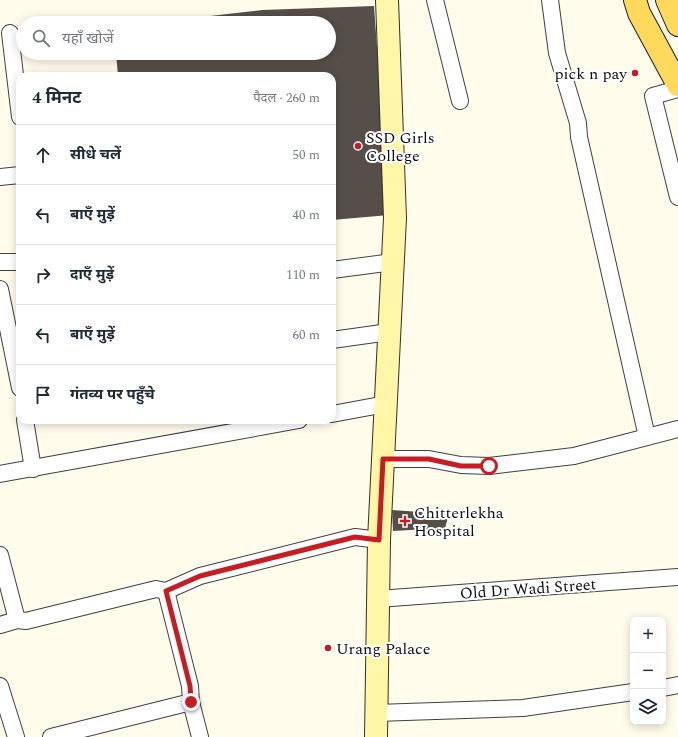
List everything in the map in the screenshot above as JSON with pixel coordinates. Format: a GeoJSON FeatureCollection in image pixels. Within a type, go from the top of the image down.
{"type":"FeatureCollection","features":[{"type":"Feature","properties":{"kind":"main road"},"geometry":{"type":"LineString","coordinates":[[635,0],[639,13],[678,85]]}},
{"type":"Feature","properties":{"kind":"main road"},"geometry":{"type":"LineString","coordinates":[[667,0],[678,25]]}},
{"type":"Feature","properties":{"kind":"street"},"geometry":{"type":"LineString","coordinates":[[376,737],[379,540],[395,218],[387,0]]}},
{"type":"Feature","properties":{"kind":"street"},"geometry":{"type":"LineString","coordinates":[[435,0],[460,101]]}},
{"type":"Feature","properties":{"kind":"street"},"geometry":{"type":"LineString","coordinates":[[550,0],[557,53],[578,124],[579,137],[647,437]]}},
{"type":"Feature","properties":{"kind":"street"},"geometry":{"type":"LineString","coordinates":[[11,33],[16,80]]}},
{"type":"Feature","properties":{"kind":"street"},"geometry":{"type":"LineString","coordinates":[[678,89],[653,96],[678,196]]}},
{"type":"Feature","properties":{"kind":"street"},"geometry":{"type":"LineString","coordinates":[[0,177],[16,175]]}},
{"type":"Feature","properties":{"kind":"street"},"geometry":{"type":"LineString","coordinates":[[0,262],[16,262]]}},
{"type":"Feature","properties":{"kind":"street"},"geometry":{"type":"LineString","coordinates":[[336,269],[393,262]]}},
{"type":"Feature","properties":{"kind":"street"},"geometry":{"type":"LineString","coordinates":[[0,290],[16,368]]}},
{"type":"Feature","properties":{"kind":"street"},"geometry":{"type":"LineString","coordinates":[[336,339],[389,332]]}},
{"type":"Feature","properties":{"kind":"street"},"geometry":{"type":"LineString","coordinates":[[336,413],[386,404]]}},
{"type":"Feature","properties":{"kind":"street"},"geometry":{"type":"LineString","coordinates":[[26,424],[33,469]]}},
{"type":"Feature","properties":{"kind":"street"},"geometry":{"type":"LineString","coordinates":[[0,474],[277,424]]}},
{"type":"Feature","properties":{"kind":"street"},"geometry":{"type":"LineString","coordinates":[[383,459],[429,459],[461,466],[489,466],[574,456],[678,429]]}},
{"type":"Feature","properties":{"kind":"street"},"geometry":{"type":"LineString","coordinates":[[0,625],[17,620],[26,621],[156,589],[166,591],[200,576],[355,537],[379,540]]}},
{"type":"Feature","properties":{"kind":"street"},"geometry":{"type":"LineString","coordinates":[[0,555],[17,620]]}},
{"type":"Feature","properties":{"kind":"street","name":"Old Dr Wadi Street"},"geometry":{"type":"LineString","coordinates":[[378,600],[678,577]]}},
{"type":"Feature","properties":{"kind":"street"},"geometry":{"type":"LineString","coordinates":[[166,591],[190,686],[191,702],[200,737]]}},
{"type":"Feature","properties":{"kind":"street"},"geometry":{"type":"LineString","coordinates":[[0,686],[16,737]]}},
{"type":"Feature","properties":{"kind":"street"},"geometry":{"type":"LineString","coordinates":[[666,688],[678,686]]}},
{"type":"Feature","properties":{"kind":"street"},"geometry":{"type":"LineString","coordinates":[[376,713],[524,708],[630,692]]}},
{"type":"Feature","properties":{"kind":"street"},"geometry":{"type":"LineString","coordinates":[[51,737],[191,702]]}},
{"type":"Feature","properties":{"kind":"building","name":"SSD Girls College"},"geometry":{"type":"Polygon","coordinates":[[[374,6],[389,215],[336,220],[336,72],[118,72],[117,60],[336,60],[336,16],[210,16],[262,10],[374,6]]]}},
{"type":"Feature","properties":{"kind":"building"},"geometry":{"type":"Polygon","coordinates":[[[392,510],[449,514],[445,528],[393,531],[392,510]]]}},
{"type":"Feature","properties":{"kind":"place","name":"pick n pay"},"geometry":{"type":"Point","coordinates":[635,73]}},
{"type":"Feature","properties":{"kind":"place","name":"SSD Girls College"},"geometry":{"type":"Point","coordinates":[358,146]}},
{"type":"Feature","properties":{"kind":"place","name":"Chitterlekha Hospital"},"geometry":{"type":"Point","coordinates":[405,521]}},
{"type":"Feature","properties":{"kind":"place","name":"Urang Palace"},"geometry":{"type":"Point","coordinates":[328,648]}},
{"type":"Feature","properties":{"kind":"route"},"geometry":{"type":"LineString","coordinates":[[191,702],[190,686],[166,591],[200,576],[355,537],[379,540],[383,459],[429,459],[461,466],[489,466]]}}]}
